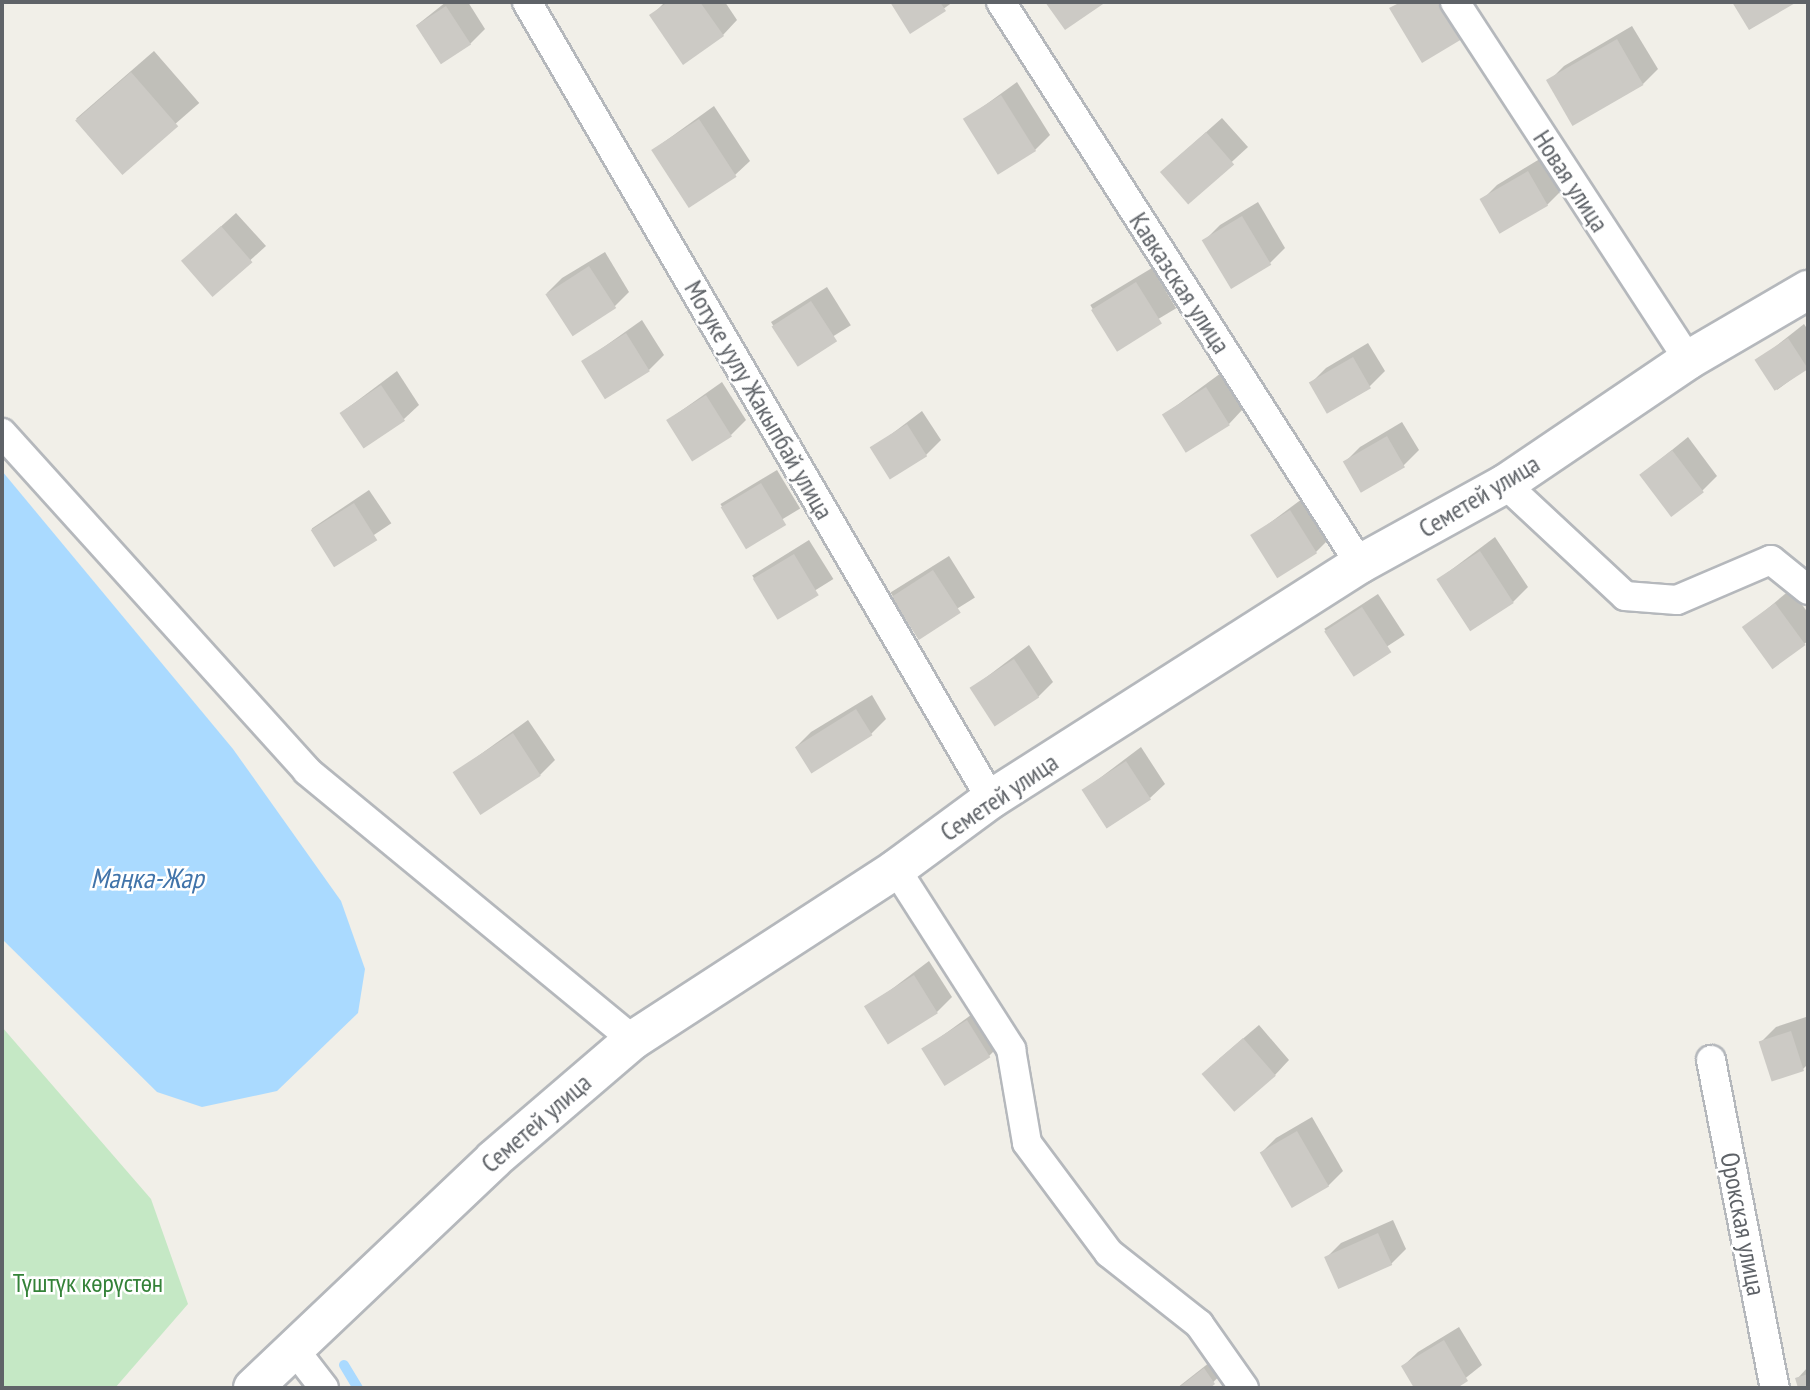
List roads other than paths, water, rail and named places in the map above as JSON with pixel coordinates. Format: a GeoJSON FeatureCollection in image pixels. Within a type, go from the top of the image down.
{"type":"FeatureCollection","features":[{"type":"Feature","properties":{"kind":"street","name":"Мотуке уулу Жакыпбай улица"},"geometry":{"type":"LineString","coordinates":[[527,2],[991,799]]}},
{"type":"Feature","properties":{"kind":"street","name":"Кавказская улица"},"geometry":{"type":"LineString","coordinates":[[1000,2],[1360,564]]}},
{"type":"Feature","properties":{"kind":"street","name":"Новая улица"},"geometry":{"type":"LineString","coordinates":[[1455,2],[1688,360]]}},
{"type":"Feature","properties":{"kind":"street","name":"Семетей улица"},"geometry":{"type":"LineString","coordinates":[[253,1388],[494,1158],[633,1040],[896,869],[991,799],[1360,564],[1505,484],[1688,360],[1808,290]]}},
{"type":"Feature","properties":{"kind":"street"},"geometry":{"type":"LineString","coordinates":[[2,433],[307,771],[633,1040]]}},
{"type":"Feature","properties":{"kind":"street"},"geometry":{"type":"LineString","coordinates":[[1505,484],[1625,596],[1677,600],[1770,560],[1808,590]]}},
{"type":"Feature","properties":{"kind":"street"},"geometry":{"type":"LineString","coordinates":[[896,869],[1011,1049],[1027,1143],[1109,1253],[1199,1324],[1244,1388]]}},
{"type":"Feature","properties":{"kind":"street","name":"Орокская улица"},"geometry":{"type":"LineString","coordinates":[[1711,1059],[1775,1388]]}},
{"type":"Feature","properties":{"kind":"street"},"geometry":{"type":"LineString","coordinates":[[294,1349],[324,1388]]}},
{"type":"Feature","properties":{"kind":"water","name":"Маңка-Жар"},"geometry":{"type":"Polygon","coordinates":[[[2,471],[233,749],[341,901],[365,969],[358,1013],[277,1091],[202,1107],[157,1092],[2,939],[2,471]]]}},
{"type":"Feature","properties":{"kind":"waterway"},"geometry":{"type":"LineString","coordinates":[[344,1365],[358,1388]]}},
{"type":"Feature","properties":{"kind":"park label","name":"Түштүк көрүстөн"},"geometry":{"type":"Point","coordinates":[88,1283]}}]}
